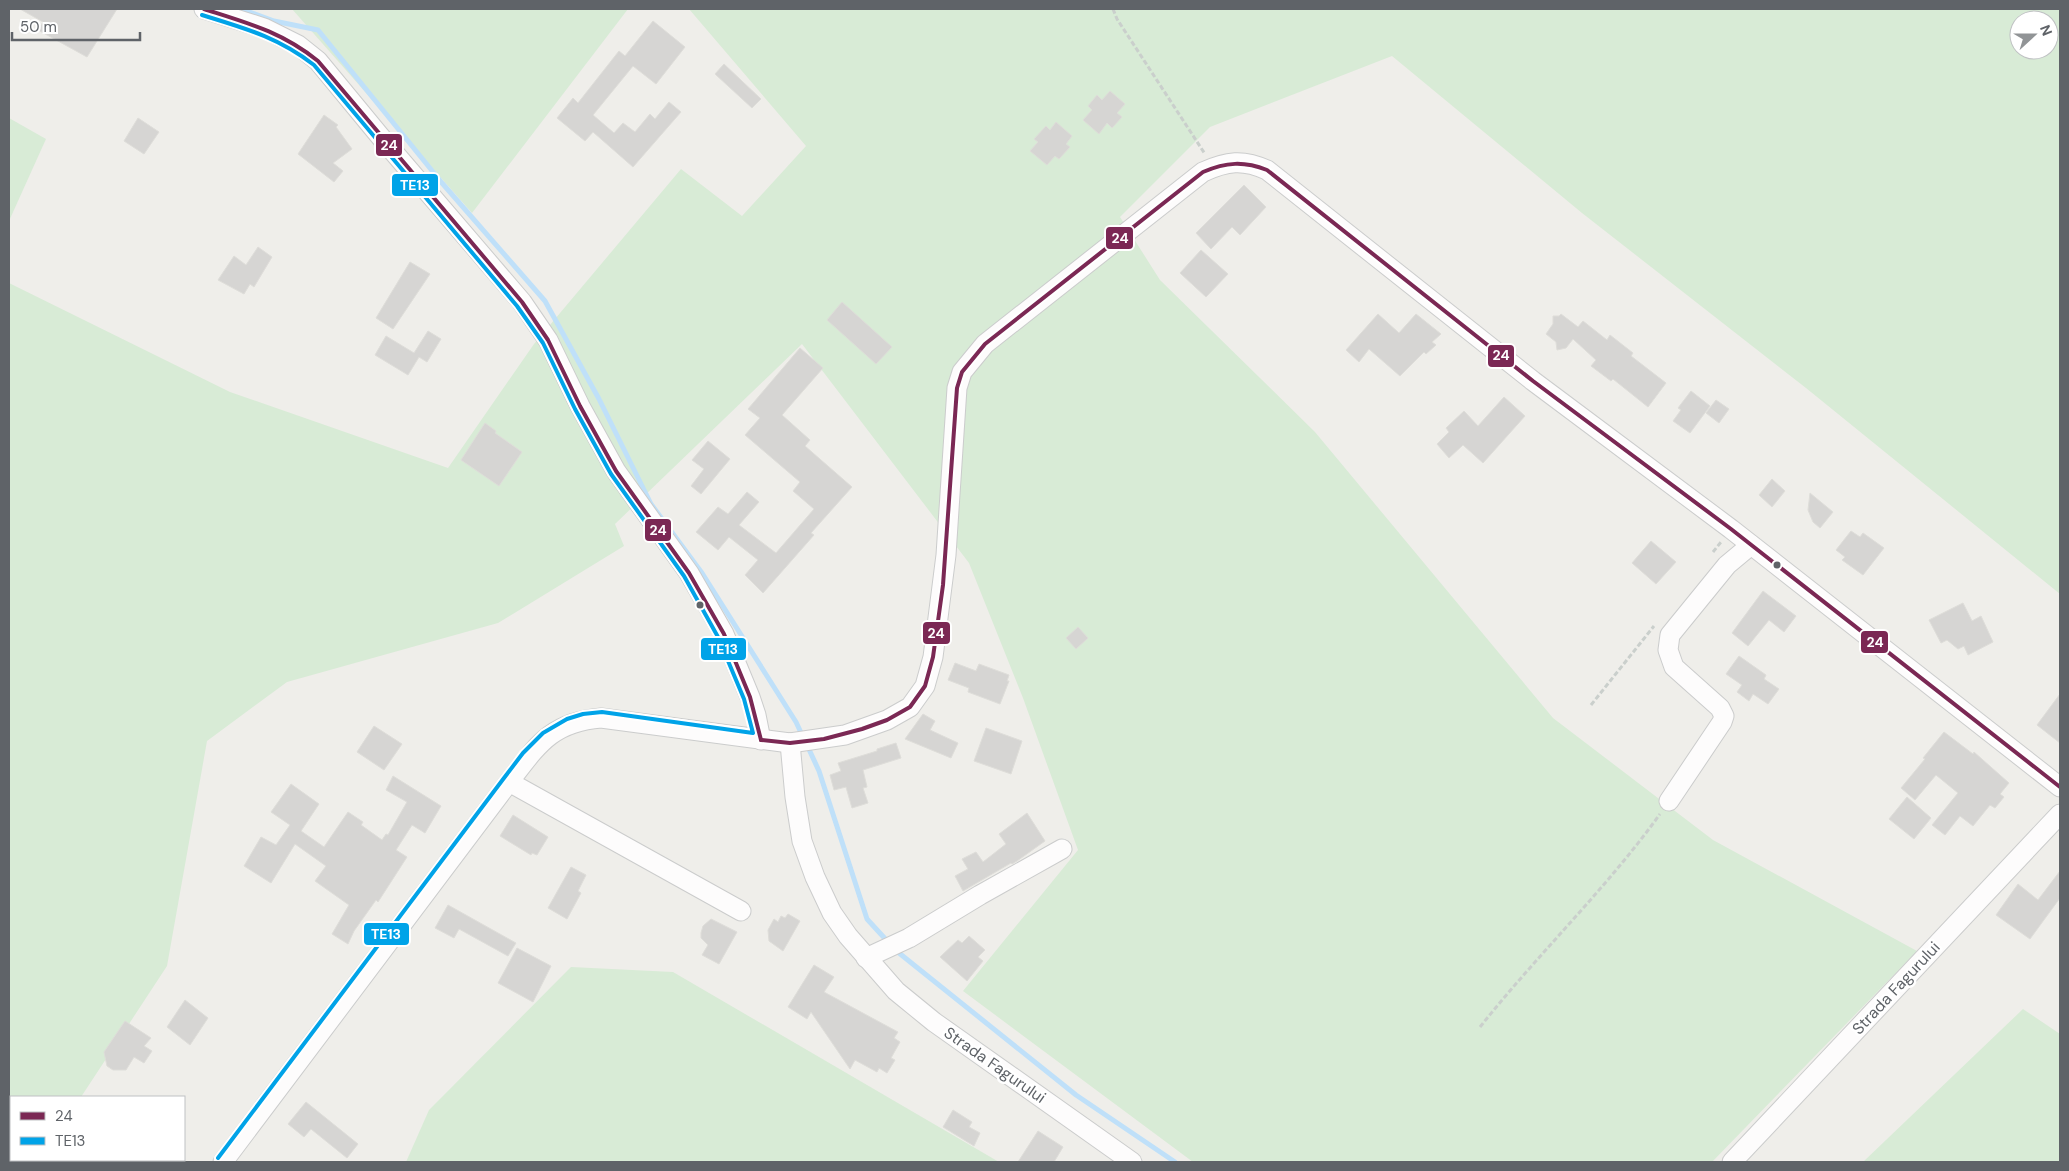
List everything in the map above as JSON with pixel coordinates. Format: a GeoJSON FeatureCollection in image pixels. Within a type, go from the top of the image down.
{"type":"FeatureCollection","features":[{"type":"Feature","properties":{"kind":"street"},"geometry":{"type":"LineString","coordinates":[[204,9],[264,28],[298,45],[318,61],[378,135],[522,302],[548,340],[580,406],[616,471],[689,573],[724,634],[750,696],[760,740]]}},
{"type":"Feature","properties":{"kind":"street"},"geometry":{"type":"LineString","coordinates":[[223,1162],[509,782],[545,738],[571,724],[587,719],[601,718],[760,740],[800,742],[844,735],[887,720],[910,707],[925,686],[933,657],[943,585],[957,388],[962,372],[985,344],[1203,172],[1219,164],[1252,163],[1267,170],[1533,381],[1751,545],[2060,787]]}},
{"type":"Feature","properties":{"kind":"street"},"geometry":{"type":"LineString","coordinates":[[1669,801],[1722,722],[1724,716],[1720,708],[1674,667],[1668,650],[1670,635],[1727,566],[1751,545]]}},
{"type":"Feature","properties":{"kind":"street","name":"Strada Fagurului"},"geometry":{"type":"LineString","coordinates":[[800,742],[795,797],[802,841],[815,877],[832,913],[848,936],[896,991],[934,1022],[1132,1162]]}},
{"type":"Feature","properties":{"kind":"street"},"geometry":{"type":"LineString","coordinates":[[509,782],[741,911]]}},
{"type":"Feature","properties":{"kind":"street","name":"Strada Fagurului"},"geometry":{"type":"LineString","coordinates":[[1732,1162],[2060,814]]}},
{"type":"Feature","properties":{"kind":"street"},"geometry":{"type":"LineString","coordinates":[[866,958],[892,946],[1062,849]]}},
{"type":"Feature","properties":{"kind":"path"},"geometry":{"type":"LineString","coordinates":[[1113,9],[1117,19],[1213,167]]}},
{"type":"Feature","properties":{"kind":"path"},"geometry":{"type":"LineString","coordinates":[[1480,1026],[1639,842],[1669,801]]}},
{"type":"Feature","properties":{"kind":"green space"},"geometry":{"type":"Polygon","coordinates":[[[292,9],[628,9],[472,213],[292,9]]]}},
{"type":"Feature","properties":{"kind":"green space"},"geometry":{"type":"Polygon","coordinates":[[[689,9],[2060,9],[2060,594],[1806,388],[1582,213],[1392,56],[1210,127],[1120,217],[1160,280],[1315,432],[1553,718],[1713,840],[1917,951],[1712,1162],[1193,1162],[963,991],[1078,850],[1023,698],[969,563],[802,344],[615,524],[624,546],[498,623],[287,682],[207,741],[167,966],[82,1096],[10,1096],[10,1161],[40,1161],[9,1162],[9,283],[230,392],[448,468],[534,344],[681,169],[742,216],[806,146],[689,9]]]}},
{"type":"Feature","properties":{"kind":"green space"},"geometry":{"type":"Polygon","coordinates":[[[9,118],[46,139],[9,221],[9,118]]]}},
{"type":"Feature","properties":{"kind":"green space"},"geometry":{"type":"Polygon","coordinates":[[[571,967],[673,972],[999,1162],[406,1162],[429,1110],[571,967]]]}},
{"type":"Feature","properties":{"kind":"green space"},"geometry":{"type":"Polygon","coordinates":[[[2023,1009],[2060,1034],[2060,1162],[1863,1162],[2023,1009]]]}},
{"type":"Feature","properties":{"kind":"building"},"geometry":{"type":"Polygon","coordinates":[[[20,9],[117,9],[87,57],[38,30],[43,22],[20,9]]]}},
{"type":"Feature","properties":{"kind":"building"},"geometry":{"type":"Polygon","coordinates":[[[653,21],[685,47],[656,84],[633,66],[593,115],[614,133],[623,123],[635,132],[650,114],[655,119],[669,102],[681,112],[633,167],[593,132],[585,141],[557,118],[573,98],[578,103],[619,51],[625,56],[653,21]]]}},
{"type":"Feature","properties":{"kind":"building"},"geometry":{"type":"Polygon","coordinates":[[[724,64],[761,99],[752,108],[715,74],[724,64]]]}},
{"type":"Feature","properties":{"kind":"building"},"geometry":{"type":"Polygon","coordinates":[[[1110,91],[1125,104],[1117,113],[1122,117],[1112,128],[1107,123],[1099,134],[1083,120],[1092,110],[1088,106],[1097,95],[1102,100],[1110,91]]]}},
{"type":"Feature","properties":{"kind":"building"},"geometry":{"type":"Polygon","coordinates":[[[324,115],[338,125],[336,127],[352,149],[333,163],[343,171],[334,182],[298,154],[324,115]]]}},
{"type":"Feature","properties":{"kind":"building"},"geometry":{"type":"Polygon","coordinates":[[[138,118],[159,132],[144,154],[124,141],[138,118]]]}},
{"type":"Feature","properties":{"kind":"building"},"geometry":{"type":"Polygon","coordinates":[[[1056,122],[1072,136],[1066,144],[1070,147],[1059,159],[1055,156],[1047,165],[1030,151],[1038,142],[1034,139],[1046,126],[1050,130],[1056,122]]]}},
{"type":"Feature","properties":{"kind":"building"},"geometry":{"type":"Polygon","coordinates":[[[1244,185],[1266,207],[1240,235],[1232,227],[1211,249],[1196,233],[1244,185]]]}},
{"type":"Feature","properties":{"kind":"building"},"geometry":{"type":"Polygon","coordinates":[[[258,247],[272,257],[254,287],[250,284],[244,294],[218,280],[234,256],[246,265],[258,247]]]}},
{"type":"Feature","properties":{"kind":"building"},"geometry":{"type":"Polygon","coordinates":[[[1201,250],[1228,274],[1206,297],[1180,273],[1201,250]]]}},
{"type":"Feature","properties":{"kind":"building"},"geometry":{"type":"Polygon","coordinates":[[[410,262],[430,274],[393,329],[376,318],[410,262]]]}},
{"type":"Feature","properties":{"kind":"building"},"geometry":{"type":"Polygon","coordinates":[[[842,302],[892,347],[876,364],[827,320],[842,302]]]}},
{"type":"Feature","properties":{"kind":"building"},"geometry":{"type":"Polygon","coordinates":[[[1378,314],[1399,333],[1416,314],[1441,334],[1432,342],[1436,345],[1426,354],[1424,352],[1400,376],[1369,349],[1359,362],[1346,350],[1378,314]]]}},
{"type":"Feature","properties":{"kind":"building"},"geometry":{"type":"Polygon","coordinates":[[[1561,314],[1578,327],[1583,321],[1607,340],[1610,335],[1633,353],[1631,356],[1666,383],[1648,407],[1613,379],[1611,381],[1591,366],[1596,360],[1573,339],[1566,348],[1557,350],[1556,342],[1546,334],[1553,324],[1553,316],[1561,314]]]}},
{"type":"Feature","properties":{"kind":"building"},"geometry":{"type":"Polygon","coordinates":[[[428,331],[441,339],[427,362],[419,357],[408,375],[375,355],[386,336],[414,353],[428,331]]]}},
{"type":"Feature","properties":{"kind":"building"},"geometry":{"type":"Polygon","coordinates":[[[800,348],[823,368],[782,415],[810,440],[805,446],[852,487],[811,533],[814,535],[763,593],[745,575],[758,560],[729,537],[718,550],[696,532],[718,507],[728,514],[747,492],[759,502],[739,525],[776,553],[814,509],[793,491],[800,482],[745,435],[760,418],[748,409],[800,348]]]}},
{"type":"Feature","properties":{"kind":"building"},"geometry":{"type":"Polygon","coordinates":[[[1691,391],[1710,406],[1690,433],[1673,421],[1681,410],[1678,408],[1691,391]]]}},
{"type":"Feature","properties":{"kind":"building"},"geometry":{"type":"Polygon","coordinates":[[[1504,397],[1525,416],[1483,463],[1463,445],[1449,458],[1437,444],[1449,432],[1446,428],[1464,411],[1478,426],[1504,397]]]}},
{"type":"Feature","properties":{"kind":"building"},"geometry":{"type":"Polygon","coordinates":[[[1716,400],[1729,409],[1719,423],[1706,413],[1716,400]]]}},
{"type":"Feature","properties":{"kind":"building"},"geometry":{"type":"Polygon","coordinates":[[[485,423],[496,431],[495,433],[522,452],[499,486],[461,460],[485,423]]]}},
{"type":"Feature","properties":{"kind":"building"},"geometry":{"type":"Polygon","coordinates":[[[708,441],[730,459],[701,494],[691,486],[704,469],[692,460],[708,441]]]}},
{"type":"Feature","properties":{"kind":"building"},"geometry":{"type":"Polygon","coordinates":[[[1772,479],[1785,491],[1772,507],[1759,495],[1772,479]]]}},
{"type":"Feature","properties":{"kind":"building"},"geometry":{"type":"Polygon","coordinates":[[[1810,493],[1833,512],[1820,528],[1813,522],[1808,510],[1810,493]]]}},
{"type":"Feature","properties":{"kind":"building"},"geometry":{"type":"Polygon","coordinates":[[[1851,531],[1860,537],[1863,533],[1884,548],[1863,575],[1842,560],[1845,557],[1836,550],[1851,531]]]}},
{"type":"Feature","properties":{"kind":"building"},"geometry":{"type":"Polygon","coordinates":[[[1651,541],[1676,562],[1656,584],[1632,563],[1651,541]]]}},
{"type":"Feature","properties":{"kind":"building"},"geometry":{"type":"Polygon","coordinates":[[[1763,591],[1796,616],[1784,632],[1769,620],[1748,646],[1732,633],[1763,591]]]}},
{"type":"Feature","properties":{"kind":"building"},"geometry":{"type":"Polygon","coordinates":[[[1963,603],[1972,621],[1981,616],[1993,642],[1968,655],[1964,646],[1958,649],[1947,640],[1941,643],[1929,620],[1963,603]]]}},
{"type":"Feature","properties":{"kind":"building"},"geometry":{"type":"Polygon","coordinates":[[[1078,627],[1088,638],[1076,649],[1066,638],[1078,627]]]}},
{"type":"Feature","properties":{"kind":"building"},"geometry":{"type":"Polygon","coordinates":[[[1739,656],[1766,675],[1764,679],[1779,689],[1768,704],[1753,694],[1749,701],[1737,692],[1742,685],[1726,674],[1739,656]]]}},
{"type":"Feature","properties":{"kind":"building"},"geometry":{"type":"Polygon","coordinates":[[[955,663],[976,671],[979,664],[1009,675],[1007,681],[1009,681],[1000,704],[968,692],[969,688],[948,680],[955,663]]]}},
{"type":"Feature","properties":{"kind":"building"},"geometry":{"type":"Polygon","coordinates":[[[2060,694],[2060,743],[2037,725],[2060,694]]]}},
{"type":"Feature","properties":{"kind":"building"},"geometry":{"type":"Polygon","coordinates":[[[923,714],[935,721],[930,730],[958,743],[951,758],[905,739],[923,714]]]}},
{"type":"Feature","properties":{"kind":"building"},"geometry":{"type":"Polygon","coordinates":[[[374,726],[402,744],[384,770],[357,752],[374,726]]]}},
{"type":"Feature","properties":{"kind":"building"},"geometry":{"type":"Polygon","coordinates":[[[986,728],[1022,741],[1011,774],[974,761],[986,728]]]}},
{"type":"Feature","properties":{"kind":"building"},"geometry":{"type":"Polygon","coordinates":[[[1944,732],[1973,754],[1974,752],[2009,783],[2000,794],[2004,797],[1995,808],[1990,805],[1973,826],[1960,816],[1945,835],[1932,825],[1958,793],[1936,775],[1915,800],[1901,788],[1944,732]]]}},
{"type":"Feature","properties":{"kind":"building"},"geometry":{"type":"Polygon","coordinates":[[[896,743],[901,758],[863,770],[867,787],[863,788],[868,803],[852,808],[846,787],[834,790],[830,775],[841,771],[838,763],[896,743]]]}},
{"type":"Feature","properties":{"kind":"building"},"geometry":{"type":"Polygon","coordinates":[[[393,776],[441,806],[425,833],[412,825],[396,850],[407,857],[378,902],[376,900],[354,931],[348,944],[332,934],[349,905],[315,881],[326,866],[295,844],[271,883],[244,866],[261,837],[276,845],[290,825],[271,812],[291,784],[319,804],[301,831],[324,847],[348,812],[363,822],[361,825],[382,840],[386,834],[388,835],[407,802],[386,790],[393,776]]]}},
{"type":"Feature","properties":{"kind":"building"},"geometry":{"type":"Polygon","coordinates":[[[1907,797],[1931,818],[1914,839],[1889,819],[1907,797]]]}},
{"type":"Feature","properties":{"kind":"building"},"geometry":{"type":"Polygon","coordinates":[[[1027,813],[1045,841],[1017,861],[963,891],[955,876],[968,869],[962,859],[976,852],[983,862],[1006,844],[999,834],[1027,813]]]}},
{"type":"Feature","properties":{"kind":"building"},"geometry":{"type":"Polygon","coordinates":[[[513,815],[548,837],[537,855],[532,853],[531,855],[500,836],[513,815]]]}},
{"type":"Feature","properties":{"kind":"building"},"geometry":{"type":"Polygon","coordinates":[[[571,867],[586,875],[578,891],[581,893],[567,919],[548,908],[571,867]]]}},
{"type":"Feature","properties":{"kind":"building"},"geometry":{"type":"Polygon","coordinates":[[[2060,871],[2060,898],[2030,939],[1996,915],[2018,884],[2038,900],[2060,871]]]}},
{"type":"Feature","properties":{"kind":"building"},"geometry":{"type":"Polygon","coordinates":[[[448,905],[516,943],[508,956],[459,929],[454,938],[435,928],[448,905]]]}},
{"type":"Feature","properties":{"kind":"building"},"geometry":{"type":"Polygon","coordinates":[[[788,914],[800,921],[783,951],[769,941],[768,930],[774,919],[778,922],[781,916],[785,918],[788,914]]]}},
{"type":"Feature","properties":{"kind":"building"},"geometry":{"type":"Polygon","coordinates":[[[711,919],[737,932],[719,964],[702,955],[708,945],[701,938],[701,933],[703,926],[711,919]]]}},
{"type":"Feature","properties":{"kind":"building"},"geometry":{"type":"Polygon","coordinates":[[[969,936],[985,950],[978,957],[983,961],[967,981],[940,957],[958,940],[962,943],[969,936]]]}},
{"type":"Feature","properties":{"kind":"building"},"geometry":{"type":"Polygon","coordinates":[[[517,948],[551,966],[533,1002],[498,983],[517,948]]]}},
{"type":"Feature","properties":{"kind":"building"},"geometry":{"type":"Polygon","coordinates":[[[814,965],[834,977],[824,992],[898,1032],[894,1038],[900,1042],[891,1058],[895,1060],[887,1073],[879,1068],[877,1072],[855,1060],[850,1069],[811,1012],[807,1019],[788,1007],[814,965]]]}},
{"type":"Feature","properties":{"kind":"building"},"geometry":{"type":"Polygon","coordinates":[[[185,1000],[208,1018],[190,1045],[167,1027],[185,1000]]]}},
{"type":"Feature","properties":{"kind":"building"},"geometry":{"type":"Polygon","coordinates":[[[125,1021],[151,1038],[144,1046],[152,1051],[144,1063],[134,1057],[126,1070],[113,1070],[107,1066],[104,1052],[125,1021]]]}},
{"type":"Feature","properties":{"kind":"building"},"geometry":{"type":"Polygon","coordinates":[[[306,1102],[358,1144],[347,1158],[311,1129],[304,1137],[288,1124],[306,1102]]]}},
{"type":"Feature","properties":{"kind":"building"},"geometry":{"type":"Polygon","coordinates":[[[953,1110],[972,1122],[969,1127],[980,1133],[974,1146],[943,1127],[953,1110]]]}},
{"type":"Feature","properties":{"kind":"building"},"geometry":{"type":"Polygon","coordinates":[[[1038,1131],[1063,1147],[1054,1162],[1018,1162],[1038,1131]]]}},
{"type":"Feature","properties":{"kind":"waterway"},"geometry":{"type":"LineString","coordinates":[[241,9],[274,21],[318,30],[442,183],[545,301],[599,399],[651,504],[702,573],[796,722],[803,737]]}},
{"type":"Feature","properties":{"kind":"waterway"},"geometry":{"type":"LineString","coordinates":[[807,745],[819,771],[867,919],[889,943]]}},
{"type":"Feature","properties":{"kind":"waterway"},"geometry":{"type":"LineString","coordinates":[[894,949],[1076,1095],[1175,1162]]}},
{"type":"Feature","properties":{"kind":"transit line","name":"24"},"geometry":{"type":"LineString","coordinates":[[204,9],[278,35],[318,61],[522,302],[548,340],[580,406],[616,471],[689,573],[724,634],[750,697],[761,740]]}},
{"type":"Feature","properties":{"kind":"transit line","name":"TE13"},"geometry":{"type":"LineString","coordinates":[[202,15],[274,40],[301,55],[314,65],[517,306],[543,343],[575,409],[611,474],[684,576],[718,637],[744,699],[753,733],[602,712],[583,714],[567,719],[543,733],[523,753],[218,1158]]}},
{"type":"Feature","properties":{"kind":"transit line","name":"24"},"geometry":{"type":"LineString","coordinates":[[761,740],[790,743],[824,739],[887,720],[910,707],[925,686],[933,657],[943,585],[957,388],[962,372],[985,344],[1203,172],[1219,166],[1243,164],[1267,170],[1533,381],[1731,529],[2060,787]]}}]}
